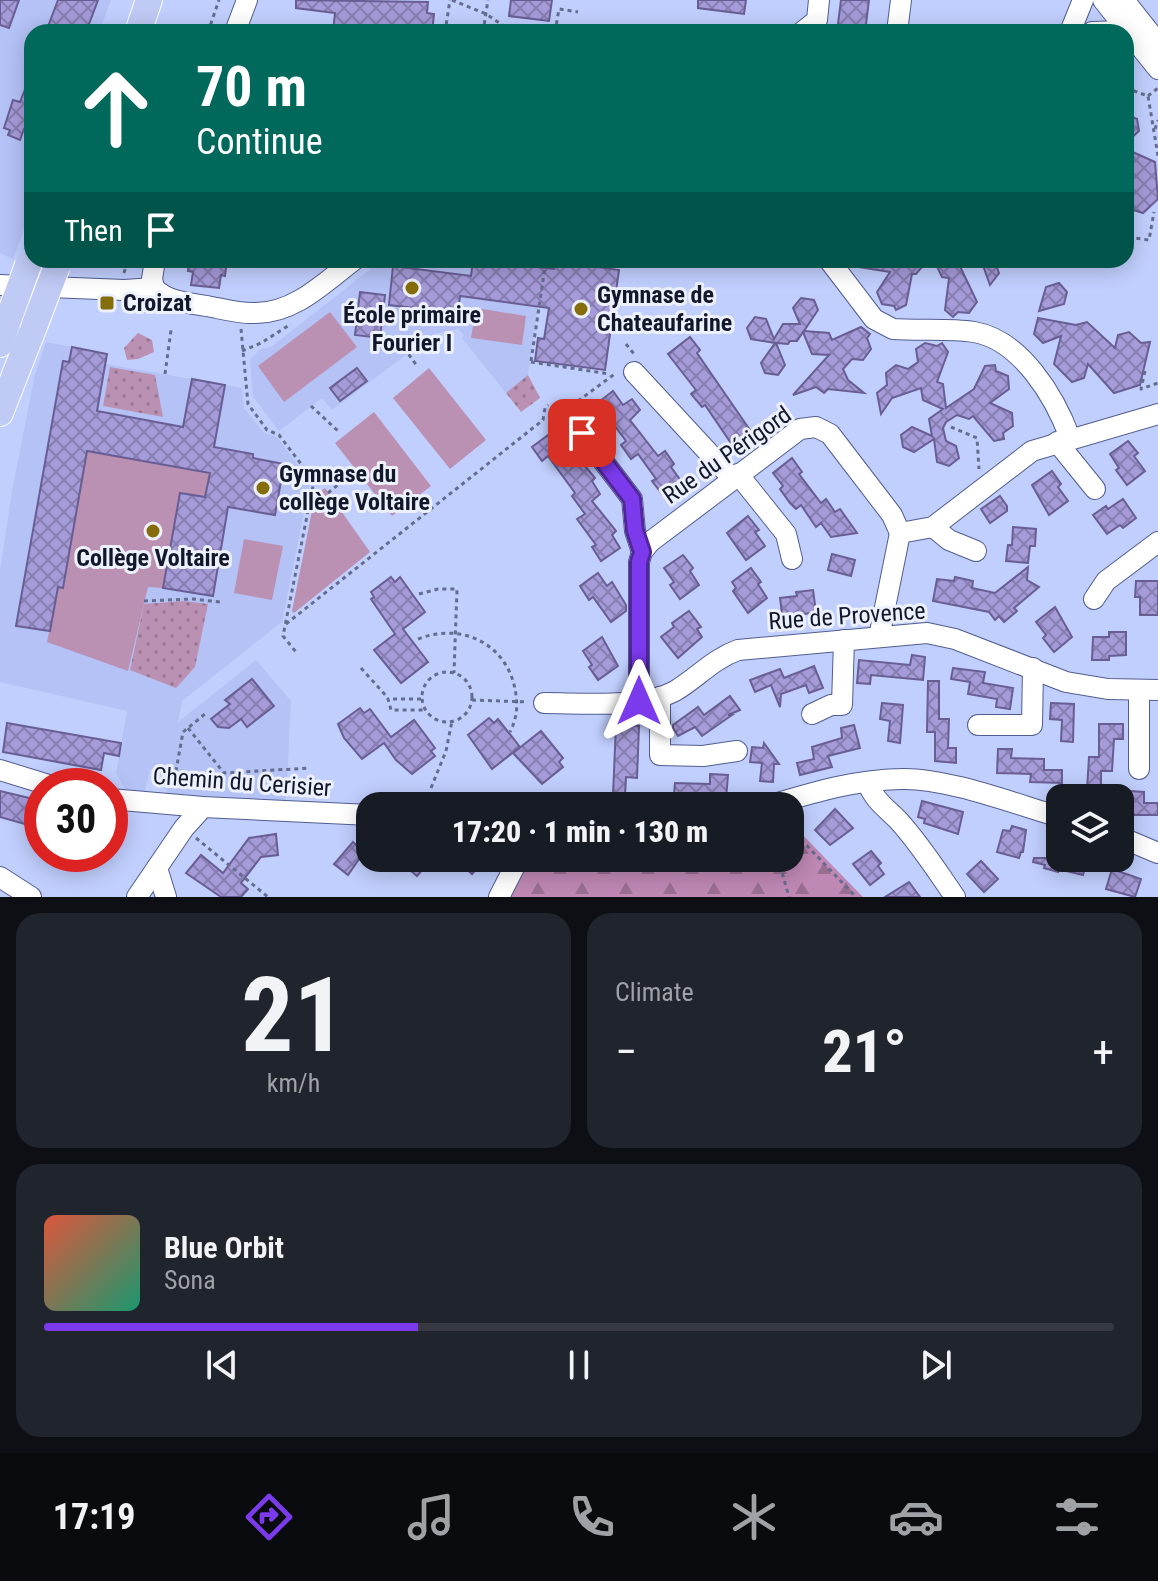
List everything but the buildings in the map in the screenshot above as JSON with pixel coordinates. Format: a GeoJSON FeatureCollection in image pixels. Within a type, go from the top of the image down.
{"type":"FeatureCollection","features":[{"type":"Feature","properties":{"kind":"main road"},"geometry":{"type":"LineString","coordinates":[[125,24],[133,0]]}},
{"type":"Feature","properties":{"kind":"main road"},"geometry":{"type":"LineString","coordinates":[[141,24],[149,0]]}},
{"type":"Feature","properties":{"kind":"main road"},"geometry":{"type":"LineString","coordinates":[[3,334],[27,268]]}},
{"type":"Feature","properties":{"kind":"main road"},"geometry":{"type":"LineString","coordinates":[[0,413],[55,268]]}},
{"type":"Feature","properties":{"kind":"street"},"geometry":{"type":"LineString","coordinates":[[238,24],[247,0]]}},
{"type":"Feature","properties":{"kind":"street"},"geometry":{"type":"LineString","coordinates":[[812,24],[817,20],[819,0]]}},
{"type":"Feature","properties":{"kind":"street"},"geometry":{"type":"LineString","coordinates":[[898,24],[901,0]]}},
{"type":"Feature","properties":{"kind":"street"},"geometry":{"type":"LineString","coordinates":[[1073,24],[1083,0]]}},
{"type":"Feature","properties":{"kind":"street"},"geometry":{"type":"LineString","coordinates":[[1103,0],[1122,24]]}},
{"type":"Feature","properties":{"kind":"street"},"geometry":{"type":"LineString","coordinates":[[1124,0],[1158,43]]}},
{"type":"Feature","properties":{"kind":"street"},"geometry":{"type":"LineString","coordinates":[[1134,40],[1158,69]]}},
{"type":"Feature","properties":{"kind":"street"},"geometry":{"type":"LineString","coordinates":[[154,268],[154,288]]}},
{"type":"Feature","properties":{"kind":"street"},"geometry":{"type":"LineString","coordinates":[[0,285],[71,289],[154,288],[172,300],[241,312],[267,313],[292,305],[343,268]]}},
{"type":"Feature","properties":{"kind":"street"},"geometry":{"type":"LineString","coordinates":[[835,268],[874,319],[893,329],[974,332],[995,338],[1022,359],[1042,384],[1064,422],[1064,440],[1095,489]]}},
{"type":"Feature","properties":{"kind":"street"},"geometry":{"type":"LineString","coordinates":[[634,364],[786,534],[792,559]]}},
{"type":"Feature","properties":{"kind":"street"},"geometry":{"type":"LineString","coordinates":[[558,407],[632,499],[635,531],[642,552],[639,562],[639,701]]}},
{"type":"Feature","properties":{"kind":"street"},"geometry":{"type":"LineString","coordinates":[[879,637],[900,533],[933,527],[1032,451],[1158,414]]}},
{"type":"Feature","properties":{"kind":"street","name":"Rue du Périgord"},"geometry":{"type":"LineString","coordinates":[[642,552],[650,542],[735,476],[800,429],[810,426],[822,429],[838,444],[892,515],[900,533]]}},
{"type":"Feature","properties":{"kind":"street"},"geometry":{"type":"LineString","coordinates":[[933,527],[949,540],[976,551]]}},
{"type":"Feature","properties":{"kind":"street"},"geometry":{"type":"LineString","coordinates":[[1094,599],[1106,581],[1158,542]]}},
{"type":"Feature","properties":{"kind":"street","name":"Rue de Provence"},"geometry":{"type":"LineString","coordinates":[[544,703],[639,701],[660,697],[676,690],[714,661],[738,650],[927,633],[955,639],[1066,682],[1108,689],[1148,690]]}},
{"type":"Feature","properties":{"kind":"street"},"geometry":{"type":"LineString","coordinates":[[812,714],[831,705],[842,705],[844,640]]}},
{"type":"Feature","properties":{"kind":"street"},"geometry":{"type":"LineString","coordinates":[[978,725],[1032,725],[1033,668]]}},
{"type":"Feature","properties":{"kind":"street"},"geometry":{"type":"LineString","coordinates":[[1139,769],[1148,690]]}},
{"type":"Feature","properties":{"kind":"street"},"geometry":{"type":"LineString","coordinates":[[660,697],[660,755],[703,756],[737,751]]}},
{"type":"Feature","properties":{"kind":"street"},"geometry":{"type":"LineString","coordinates":[[0,770],[24,777]]}},
{"type":"Feature","properties":{"kind":"street"},"geometry":{"type":"LineString","coordinates":[[804,795],[842,784],[903,778],[960,787],[1046,813]]}},
{"type":"Feature","properties":{"kind":"street"},"geometry":{"type":"LineString","coordinates":[[867,782],[874,798],[898,820],[955,897]]}},
{"type":"Feature","properties":{"kind":"street","name":"Chemin du Cerisier"},"geometry":{"type":"LineString","coordinates":[[128,801],[356,814]]}},
{"type":"Feature","properties":{"kind":"street"},"geometry":{"type":"LineString","coordinates":[[137,897],[184,828],[203,807]]}},
{"type":"Feature","properties":{"kind":"street"},"geometry":{"type":"LineString","coordinates":[[1134,843],[1158,853]]}},
{"type":"Feature","properties":{"kind":"street"},"geometry":{"type":"LineString","coordinates":[[157,868],[166,897]]}},
{"type":"Feature","properties":{"kind":"street"},"geometry":{"type":"LineString","coordinates":[[499,897],[512,872]]}},
{"type":"Feature","properties":{"kind":"path"},"geometry":{"type":"LineString","coordinates":[[211,24],[219,0]]}},
{"type":"Feature","properties":{"kind":"path"},"geometry":{"type":"LineString","coordinates":[[446,24],[451,0],[486,14],[501,24]]}},
{"type":"Feature","properties":{"kind":"path"},"geometry":{"type":"LineString","coordinates":[[484,24],[488,0]]}},
{"type":"Feature","properties":{"kind":"path"},"geometry":{"type":"LineString","coordinates":[[556,24],[559,9],[578,12]]}},
{"type":"Feature","properties":{"kind":"path"},"geometry":{"type":"LineString","coordinates":[[1148,96],[1158,88]]}},
{"type":"Feature","properties":{"kind":"path"},"geometry":{"type":"LineString","coordinates":[[1134,91],[1148,96]]}},
{"type":"Feature","properties":{"kind":"path"},"geometry":{"type":"LineString","coordinates":[[1148,96],[1158,162]]}},
{"type":"Feature","properties":{"kind":"path"},"geometry":{"type":"LineString","coordinates":[[1153,133],[1158,120]]}},
{"type":"Feature","properties":{"kind":"path"},"geometry":{"type":"LineString","coordinates":[[1134,238],[1149,240],[1154,212]]}},
{"type":"Feature","properties":{"kind":"path"},"geometry":{"type":"LineString","coordinates":[[123,277],[126,268]]}},
{"type":"Feature","properties":{"kind":"path"},"geometry":{"type":"LineString","coordinates":[[545,268],[531,362],[612,374]]}},
{"type":"Feature","properties":{"kind":"path"},"geometry":{"type":"LineString","coordinates":[[241,312],[248,404],[267,430],[279,435],[314,481],[283,636],[296,652]]}},
{"type":"Feature","properties":{"kind":"path"},"geometry":{"type":"LineString","coordinates":[[165,374],[171,330]]}},
{"type":"Feature","properties":{"kind":"path"},"geometry":{"type":"LineString","coordinates":[[286,624],[543,420],[545,408],[558,407],[614,372],[627,375],[634,364],[626,344]]}},
{"type":"Feature","properties":{"kind":"path"},"geometry":{"type":"LineString","coordinates":[[404,348],[417,366]]}},
{"type":"Feature","properties":{"kind":"path"},"geometry":{"type":"LineString","coordinates":[[1145,371],[1141,389],[1158,383]]}},
{"type":"Feature","properties":{"kind":"path"},"geometry":{"type":"LineString","coordinates":[[311,406],[338,431]]}},
{"type":"Feature","properties":{"kind":"path"},"geometry":{"type":"LineString","coordinates":[[951,427],[977,438],[980,489]]}},
{"type":"Feature","properties":{"kind":"path"},"geometry":{"type":"LineString","coordinates":[[328,493],[345,479]]}},
{"type":"Feature","properties":{"kind":"path"},"geometry":{"type":"LineString","coordinates":[[419,594],[438,589],[457,589],[454,673]]}},
{"type":"Feature","properties":{"kind":"path"},"geometry":{"type":"LineString","coordinates":[[144,601],[193,599],[220,602]]}},
{"type":"Feature","properties":{"kind":"path"},"geometry":{"type":"LineString","coordinates":[[418,639],[438,633],[474,636],[501,656],[512,674],[517,701],[510,732]]}},
{"type":"Feature","properties":{"kind":"path"},"geometry":{"type":"LineString","coordinates":[[361,668],[388,699],[391,710],[425,710]]}},
{"type":"Feature","properties":{"kind":"path"},"geometry":{"type":"LineString","coordinates":[[446,671],[454,673],[468,683],[472,700],[465,713],[452,721],[437,720],[425,710],[422,691],[431,677],[446,671]]}},
{"type":"Feature","properties":{"kind":"path"},"geometry":{"type":"LineString","coordinates":[[388,699],[421,699]]}},
{"type":"Feature","properties":{"kind":"path"},"geometry":{"type":"LineString","coordinates":[[472,700],[544,703]]}},
{"type":"Feature","properties":{"kind":"path"},"geometry":{"type":"LineString","coordinates":[[169,804],[183,732],[205,714]]}},
{"type":"Feature","properties":{"kind":"path"},"geometry":{"type":"LineString","coordinates":[[431,788],[446,751],[452,721]]}},
{"type":"Feature","properties":{"kind":"path"},"geometry":{"type":"LineString","coordinates":[[188,728],[224,773],[310,768]]}},
{"type":"Feature","properties":{"kind":"path"},"geometry":{"type":"LineString","coordinates":[[184,828],[268,897]]}},
{"type":"Feature","properties":{"kind":"path"},"geometry":{"type":"LineString","coordinates":[[804,843],[856,897]]}},
{"type":"Feature","properties":{"kind":"path"},"geometry":{"type":"LineString","coordinates":[[782,872],[789,897]]}},
{"type":"Feature","properties":{"kind":"shaded area"},"geometry":{"type":"Polygon","coordinates":[[[0,0],[111,0],[102,24],[24,24],[24,229],[13,259],[0,253],[0,0]]]}},
{"type":"Feature","properties":{"kind":"shaded area"},"geometry":{"type":"Polygon","coordinates":[[[372,268],[543,268],[528,375],[506,393],[458,329],[434,334],[332,410],[322,398],[279,431],[253,397],[250,359],[261,349],[271,347],[372,268]]]}},
{"type":"Feature","properties":{"kind":"shaded area"},"geometry":{"type":"Polygon","coordinates":[[[476,308],[526,316],[522,345],[471,338],[476,308]]]}},
{"type":"Feature","properties":{"kind":"shaded area"},"geometry":{"type":"Polygon","coordinates":[[[330,312],[357,347],[284,402],[258,366],[330,312]]]}},
{"type":"Feature","properties":{"kind":"shaded area"},"geometry":{"type":"Polygon","coordinates":[[[138,333],[152,340],[154,352],[127,360],[124,348],[138,333]]]}},
{"type":"Feature","properties":{"kind":"shaded area","name":"Collège Voltaire"},"geometry":{"type":"Polygon","coordinates":[[[46,342],[107,354],[106,364],[242,388],[244,408],[264,433],[277,437],[310,482],[282,622],[182,701],[178,722],[256,660],[291,701],[286,801],[166,794],[169,776],[156,774],[156,770],[150,769],[144,796],[128,793],[128,768],[117,768],[127,711],[0,682],[0,571],[35,374],[46,342]]]}},
{"type":"Feature","properties":{"kind":"shaded area"},"geometry":{"type":"Polygon","coordinates":[[[110,367],[155,375],[163,417],[103,406],[110,367]]]}},
{"type":"Feature","properties":{"kind":"shaded area"},"geometry":{"type":"Polygon","coordinates":[[[429,368],[486,440],[450,469],[393,398],[429,368]]]}},
{"type":"Feature","properties":{"kind":"shaded area"},"geometry":{"type":"Polygon","coordinates":[[[528,375],[540,398],[521,412],[506,393],[528,375]]]}},
{"type":"Feature","properties":{"kind":"shaded area"},"geometry":{"type":"Polygon","coordinates":[[[374,412],[431,486],[392,516],[335,443],[374,412]]]}},
{"type":"Feature","properties":{"kind":"shaded area"},"geometry":{"type":"Polygon","coordinates":[[[87,451],[210,473],[205,497],[180,493],[163,588],[148,587],[128,671],[47,642],[58,587],[63,588],[87,451]]]}},
{"type":"Feature","properties":{"kind":"shaded area"},"geometry":{"type":"Polygon","coordinates":[[[325,488],[370,552],[294,613],[315,496],[325,488]]]}},
{"type":"Feature","properties":{"kind":"shaded area"},"geometry":{"type":"Polygon","coordinates":[[[244,539],[283,546],[272,600],[234,593],[244,539]]]}},
{"type":"Feature","properties":{"kind":"shaded area"},"geometry":{"type":"Polygon","coordinates":[[[184,601],[208,604],[195,667],[176,688],[130,670],[144,604],[184,601]]]}},
{"type":"Feature","properties":{"kind":"green space"},"geometry":{"type":"Polygon","coordinates":[[[804,836],[863,897],[508,897],[520,872],[804,872],[804,836]]]}},
{"type":"Feature","properties":{"kind":"place","name":"École primaire Fourier I"},"geometry":{"type":"Point","coordinates":[412,288]}},
{"type":"Feature","properties":{"kind":"place","name":"Croizat"},"geometry":{"type":"Point","coordinates":[107,303]}},
{"type":"Feature","properties":{"kind":"place","name":"Gymnase de Chateaufarine"},"geometry":{"type":"Point","coordinates":[581,309]}},
{"type":"Feature","properties":{"kind":"place","name":"Gymnase du collège Voltaire"},"geometry":{"type":"Point","coordinates":[263,488]}},
{"type":"Feature","properties":{"kind":"place","name":"Collège Voltaire"},"geometry":{"type":"Point","coordinates":[153,531]}},
{"type":"Feature","properties":{"kind":"route"},"geometry":{"type":"LineString","coordinates":[[582,433],[632,499],[635,531],[642,552],[639,562],[639,701]]}}]}
